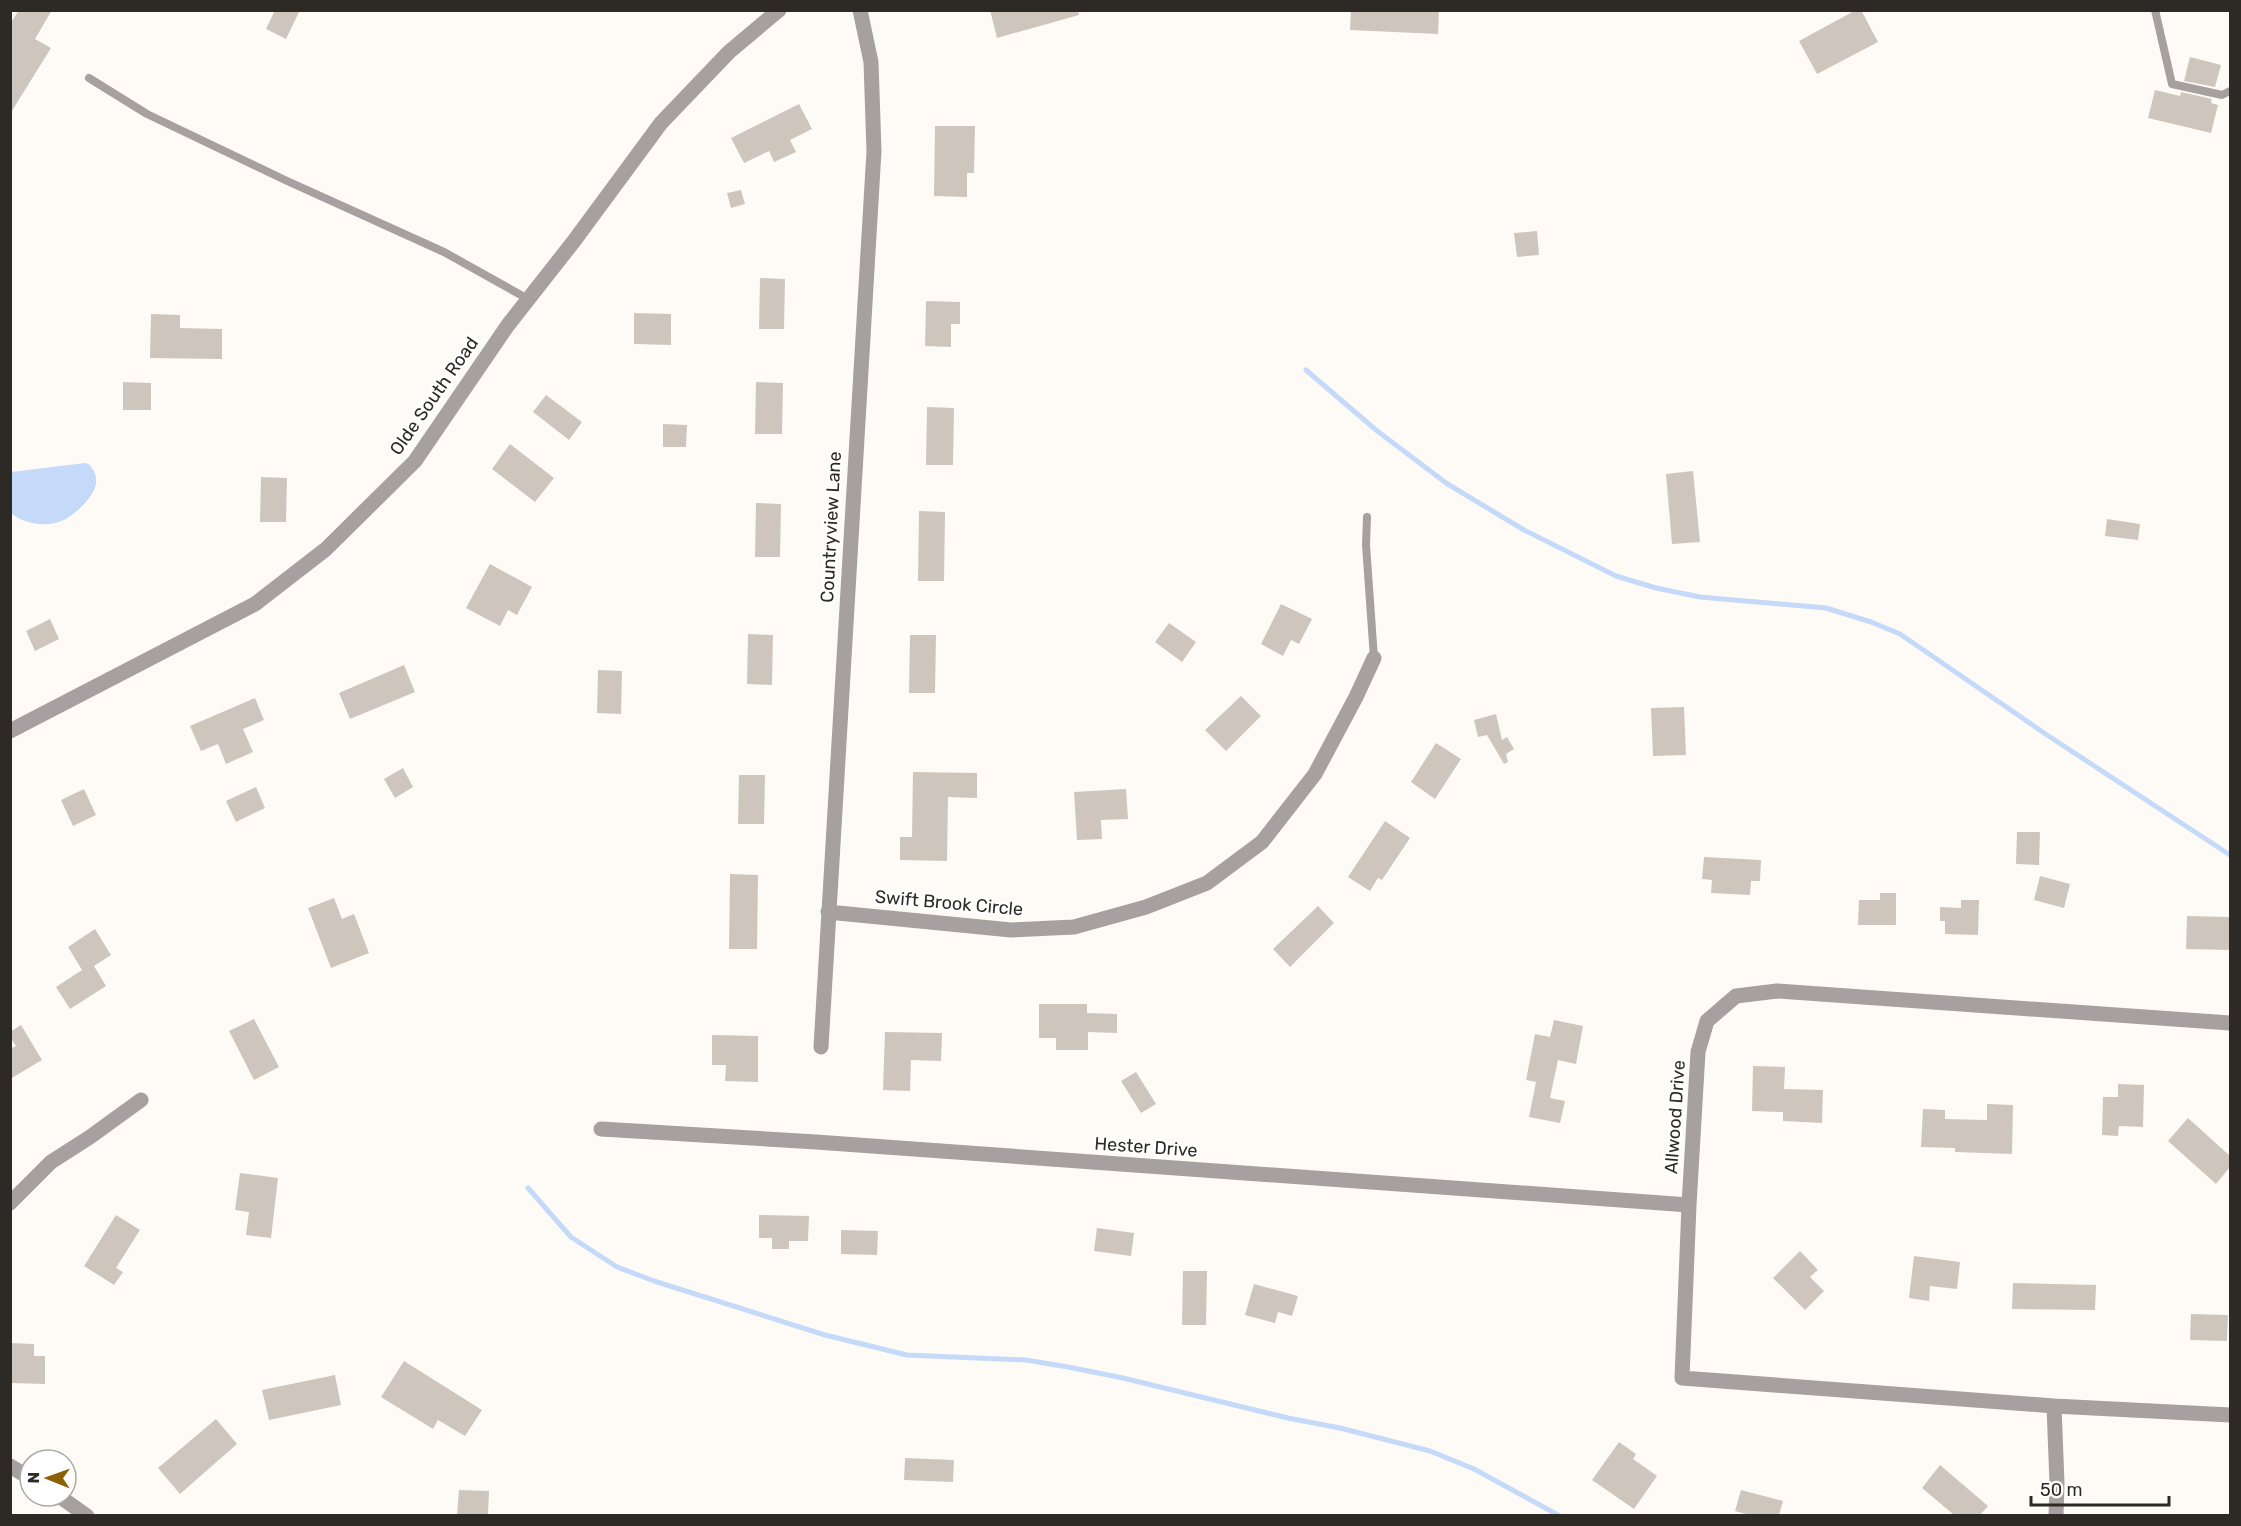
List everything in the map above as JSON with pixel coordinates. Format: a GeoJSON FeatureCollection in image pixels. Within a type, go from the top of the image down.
{"type":"FeatureCollection","features":[{"type":"Feature","properties":{"kind":"street","name":"Olde South Road"},"geometry":{"type":"LineString","coordinates":[[10,731],[255,604],[326,549],[415,461],[508,324],[661,123],[729,52],[779,10]]}},
{"type":"Feature","properties":{"kind":"street","name":"Countryview Lane"},"geometry":{"type":"LineString","coordinates":[[821,1047],[874,151],[871,62],[860,10]]}},
{"type":"Feature","properties":{"kind":"street","name":"Swift Brook Circle"},"geometry":{"type":"LineString","coordinates":[[828,912],[1011,930],[1074,927],[1146,907],[1207,883],[1262,842],[1315,774],[1374,658]]}},
{"type":"Feature","properties":{"kind":"street","name":"Allwood Drive"},"geometry":{"type":"LineString","coordinates":[[2054,1406],[1682,1378],[1698,1052],[1707,1021],[1736,996],[1777,991],[2230,1023]]}},
{"type":"Feature","properties":{"kind":"street"},"geometry":{"type":"LineString","coordinates":[[10,1203],[51,1162],[141,1100]]}},
{"type":"Feature","properties":{"kind":"street","name":"Hester Drive"},"geometry":{"type":"LineString","coordinates":[[601,1129],[1689,1205]]}},
{"type":"Feature","properties":{"kind":"street"},"geometry":{"type":"LineString","coordinates":[[2056,1515],[2054,1406],[2230,1415]]}},
{"type":"Feature","properties":{"kind":"lane"},"geometry":{"type":"LineString","coordinates":[[2155,10],[2172,84],[2222,94],[2230,91]]}},
{"type":"Feature","properties":{"kind":"lane"},"geometry":{"type":"LineString","coordinates":[[90,78],[147,114],[444,252],[528,299]]}},
{"type":"Feature","properties":{"kind":"lane"},"geometry":{"type":"LineString","coordinates":[[1367,517],[1366,545],[1374,658]]}},
{"type":"Feature","properties":{"kind":"water"},"geometry":{"type":"Polygon","coordinates":[[[85,463],[90,465],[95,473],[96,484],[86,502],[69,517],[50,524],[36,524],[22,520],[11,513],[11,472],[85,463]]]}},
{"type":"Feature","properties":{"kind":"building"},"geometry":{"type":"Polygon","coordinates":[[[19,10],[52,10],[35,39],[51,48],[10,114],[10,24],[19,10]]]}},
{"type":"Feature","properties":{"kind":"building"},"geometry":{"type":"Polygon","coordinates":[[[275,10],[300,10],[286,39],[266,29],[275,10]]]}},
{"type":"Feature","properties":{"kind":"building"},"geometry":{"type":"Polygon","coordinates":[[[990,10],[1078,10],[1079,15],[997,38],[990,10]]]}},
{"type":"Feature","properties":{"kind":"building"},"geometry":{"type":"Polygon","coordinates":[[[1351,10],[1439,10],[1438,34],[1350,30],[1351,10]]]}},
{"type":"Feature","properties":{"kind":"building"},"geometry":{"type":"Polygon","coordinates":[[[1856,10],[1861,10],[1878,42],[1817,74],[1799,41],[1856,10]]]}},
{"type":"Feature","properties":{"kind":"building"},"geometry":{"type":"Polygon","coordinates":[[[2190,57],[2221,65],[2215,87],[2184,81],[2190,57]]]}},
{"type":"Feature","properties":{"kind":"building"},"geometry":{"type":"Polygon","coordinates":[[[2155,90],[2180,96],[2181,92],[2212,99],[2211,103],[2218,105],[2211,133],[2148,118],[2155,90]]]}},
{"type":"Feature","properties":{"kind":"building"},"geometry":{"type":"Polygon","coordinates":[[[799,104],[812,129],[790,140],[796,152],[774,162],[769,151],[744,163],[731,138],[799,104]]]}},
{"type":"Feature","properties":{"kind":"building"},"geometry":{"type":"Polygon","coordinates":[[[935,126],[975,126],[974,173],[967,173],[967,197],[934,196],[935,126]]]}},
{"type":"Feature","properties":{"kind":"building"},"geometry":{"type":"Polygon","coordinates":[[[741,190],[745,204],[731,208],[727,193],[741,190]]]}},
{"type":"Feature","properties":{"kind":"building"},"geometry":{"type":"Polygon","coordinates":[[[1537,231],[1539,255],[1517,257],[1514,233],[1537,231]]]}},
{"type":"Feature","properties":{"kind":"building"},"geometry":{"type":"Polygon","coordinates":[[[760,278],[785,279],[784,329],[759,329],[760,278]]]}},
{"type":"Feature","properties":{"kind":"building"},"geometry":{"type":"Polygon","coordinates":[[[926,301],[960,302],[960,324],[951,324],[951,347],[925,346],[926,301]]]}},
{"type":"Feature","properties":{"kind":"building"},"geometry":{"type":"Polygon","coordinates":[[[634,313],[671,314],[671,345],[634,344],[634,313]]]}},
{"type":"Feature","properties":{"kind":"building"},"geometry":{"type":"Polygon","coordinates":[[[151,314],[180,315],[180,328],[222,329],[222,359],[150,358],[151,314]]]}},
{"type":"Feature","properties":{"kind":"building"},"geometry":{"type":"Polygon","coordinates":[[[123,382],[151,383],[151,410],[123,410],[123,382]]]}},
{"type":"Feature","properties":{"kind":"building"},"geometry":{"type":"Polygon","coordinates":[[[756,382],[783,383],[782,434],[755,434],[756,382]]]}},
{"type":"Feature","properties":{"kind":"building"},"geometry":{"type":"Polygon","coordinates":[[[546,395],[582,422],[569,440],[533,412],[546,395]]]}},
{"type":"Feature","properties":{"kind":"building"},"geometry":{"type":"Polygon","coordinates":[[[927,407],[954,408],[953,465],[926,465],[927,407]]]}},
{"type":"Feature","properties":{"kind":"building"},"geometry":{"type":"Polygon","coordinates":[[[663,424],[687,425],[686,447],[663,447],[663,424]]]}},
{"type":"Feature","properties":{"kind":"building"},"geometry":{"type":"Polygon","coordinates":[[[510,444],[554,478],[535,502],[492,469],[510,444]]]}},
{"type":"Feature","properties":{"kind":"building"},"geometry":{"type":"Polygon","coordinates":[[[1693,471],[1700,542],[1672,544],[1666,474],[1693,471]]]}},
{"type":"Feature","properties":{"kind":"building"},"geometry":{"type":"Polygon","coordinates":[[[261,477],[287,478],[286,522],[260,522],[261,477]]]}},
{"type":"Feature","properties":{"kind":"building"},"geometry":{"type":"Polygon","coordinates":[[[756,503],[781,504],[780,557],[755,557],[756,503]]]}},
{"type":"Feature","properties":{"kind":"building"},"geometry":{"type":"Polygon","coordinates":[[[919,511],[945,512],[944,581],[918,581],[919,511]]]}},
{"type":"Feature","properties":{"kind":"building"},"geometry":{"type":"Polygon","coordinates":[[[2107,519],[2140,524],[2138,540],[2105,536],[2107,519]]]}},
{"type":"Feature","properties":{"kind":"building"},"geometry":{"type":"Polygon","coordinates":[[[490,564],[532,587],[517,615],[508,610],[500,626],[466,608],[490,564]]]}},
{"type":"Feature","properties":{"kind":"building"},"geometry":{"type":"Polygon","coordinates":[[[1281,604],[1312,619],[1299,644],[1291,640],[1283,656],[1261,644],[1281,604]]]}},
{"type":"Feature","properties":{"kind":"building"},"geometry":{"type":"Polygon","coordinates":[[[50,619],[59,639],[35,651],[26,631],[50,619]]]}},
{"type":"Feature","properties":{"kind":"building"},"geometry":{"type":"Polygon","coordinates":[[[1169,623],[1196,642],[1182,662],[1155,642],[1169,623]]]}},
{"type":"Feature","properties":{"kind":"building"},"geometry":{"type":"Polygon","coordinates":[[[748,634],[773,635],[772,685],[747,684],[748,634]]]}},
{"type":"Feature","properties":{"kind":"building"},"geometry":{"type":"Polygon","coordinates":[[[910,635],[936,635],[935,693],[909,693],[910,635]]]}},
{"type":"Feature","properties":{"kind":"building"},"geometry":{"type":"Polygon","coordinates":[[[404,665],[415,692],[350,719],[339,693],[404,665]]]}},
{"type":"Feature","properties":{"kind":"building"},"geometry":{"type":"Polygon","coordinates":[[[598,670],[622,671],[621,714],[597,713],[598,670]]]}},
{"type":"Feature","properties":{"kind":"building"},"geometry":{"type":"Polygon","coordinates":[[[1241,696],[1261,716],[1226,751],[1205,730],[1241,696]]]}},
{"type":"Feature","properties":{"kind":"building"},"geometry":{"type":"Polygon","coordinates":[[[255,698],[264,720],[243,729],[253,752],[226,764],[218,744],[201,751],[190,726],[255,698]]]}},
{"type":"Feature","properties":{"kind":"building"},"geometry":{"type":"Polygon","coordinates":[[[1684,707],[1686,755],[1653,756],[1651,708],[1684,707]]]}},
{"type":"Feature","properties":{"kind":"building"},"geometry":{"type":"Polygon","coordinates":[[[1496,714],[1502,740],[1507,737],[1514,749],[1506,754],[1508,762],[1504,764],[1487,735],[1478,737],[1474,720],[1496,714]]]}},
{"type":"Feature","properties":{"kind":"building"},"geometry":{"type":"Polygon","coordinates":[[[1436,743],[1461,759],[1435,799],[1411,782],[1436,743]]]}},
{"type":"Feature","properties":{"kind":"building"},"geometry":{"type":"Polygon","coordinates":[[[403,768],[413,787],[395,798],[384,779],[403,768]]]}},
{"type":"Feature","properties":{"kind":"building"},"geometry":{"type":"Polygon","coordinates":[[[913,772],[977,773],[977,798],[948,797],[947,861],[900,860],[900,837],[912,837],[913,772]]]}},
{"type":"Feature","properties":{"kind":"building"},"geometry":{"type":"Polygon","coordinates":[[[739,775],[765,775],[764,824],[738,824],[739,775]]]}},
{"type":"Feature","properties":{"kind":"building"},"geometry":{"type":"Polygon","coordinates":[[[256,787],[265,808],[236,822],[226,801],[256,787]]]}},
{"type":"Feature","properties":{"kind":"building"},"geometry":{"type":"Polygon","coordinates":[[[84,789],[96,815],[73,826],[61,800],[84,789]]]}},
{"type":"Feature","properties":{"kind":"building"},"geometry":{"type":"Polygon","coordinates":[[[1126,789],[1128,819],[1101,820],[1102,839],[1077,840],[1074,792],[1126,789]]]}},
{"type":"Feature","properties":{"kind":"building"},"geometry":{"type":"Polygon","coordinates":[[[1385,821],[1410,838],[1382,880],[1378,878],[1370,891],[1348,877],[1385,821]]]}},
{"type":"Feature","properties":{"kind":"building"},"geometry":{"type":"Polygon","coordinates":[[[2017,832],[2040,832],[2039,865],[2016,864],[2017,832]]]}},
{"type":"Feature","properties":{"kind":"building"},"geometry":{"type":"Polygon","coordinates":[[[1704,857],[1761,860],[1760,881],[1751,881],[1750,895],[1711,893],[1712,880],[1702,879],[1704,857]]]}},
{"type":"Feature","properties":{"kind":"building"},"geometry":{"type":"Polygon","coordinates":[[[730,874],[758,875],[757,949],[729,949],[730,874]]]}},
{"type":"Feature","properties":{"kind":"building"},"geometry":{"type":"Polygon","coordinates":[[[2040,876],[2070,884],[2064,908],[2034,900],[2040,876]]]}},
{"type":"Feature","properties":{"kind":"building"},"geometry":{"type":"Polygon","coordinates":[[[1880,893],[1896,893],[1896,925],[1858,925],[1859,900],[1880,900],[1880,893]]]}},
{"type":"Feature","properties":{"kind":"building"},"geometry":{"type":"Polygon","coordinates":[[[334,898],[342,919],[354,914],[369,953],[331,968],[308,908],[334,898]]]}},
{"type":"Feature","properties":{"kind":"building"},"geometry":{"type":"Polygon","coordinates":[[[1961,900],[1979,900],[1978,935],[1945,934],[1945,921],[1940,921],[1940,907],[1961,908],[1961,900]]]}},
{"type":"Feature","properties":{"kind":"building"},"geometry":{"type":"Polygon","coordinates":[[[1318,906],[1334,923],[1290,967],[1273,949],[1318,906]]]}},
{"type":"Feature","properties":{"kind":"building"},"geometry":{"type":"Polygon","coordinates":[[[2187,916],[2230,917],[2230,950],[2186,949],[2187,916]]]}},
{"type":"Feature","properties":{"kind":"building"},"geometry":{"type":"Polygon","coordinates":[[[95,929],[111,955],[94,966],[106,986],[70,1009],[56,987],[82,970],[68,947],[95,929]]]}},
{"type":"Feature","properties":{"kind":"building"},"geometry":{"type":"Polygon","coordinates":[[[1039,1004],[1087,1004],[1087,1013],[1117,1014],[1117,1033],[1088,1032],[1088,1050],[1056,1050],[1056,1038],[1039,1038],[1039,1004]]]}},
{"type":"Feature","properties":{"kind":"building"},"geometry":{"type":"Polygon","coordinates":[[[254,1019],[279,1067],[254,1080],[229,1031],[254,1019]]]}},
{"type":"Feature","properties":{"kind":"building"},"geometry":{"type":"Polygon","coordinates":[[[1554,1020],[1583,1026],[1576,1064],[1558,1060],[1550,1098],[1565,1101],[1560,1123],[1529,1117],[1536,1082],[1526,1080],[1535,1034],[1550,1037],[1554,1020]]]}},
{"type":"Feature","properties":{"kind":"building"},"geometry":{"type":"Polygon","coordinates":[[[21,1025],[42,1060],[10,1079],[10,1049],[16,1046],[10,1037],[10,1032],[21,1025]]]}},
{"type":"Feature","properties":{"kind":"building"},"geometry":{"type":"Polygon","coordinates":[[[885,1032],[942,1033],[941,1061],[911,1060],[910,1091],[883,1090],[885,1032]]]}},
{"type":"Feature","properties":{"kind":"building"},"geometry":{"type":"Polygon","coordinates":[[[712,1035],[758,1036],[758,1082],[725,1081],[726,1065],[712,1065],[712,1035]]]}},
{"type":"Feature","properties":{"kind":"building"},"geometry":{"type":"Polygon","coordinates":[[[1753,1066],[1785,1067],[1784,1089],[1823,1090],[1822,1123],[1783,1121],[1783,1112],[1752,1111],[1753,1066]]]}},
{"type":"Feature","properties":{"kind":"building"},"geometry":{"type":"Polygon","coordinates":[[[1136,1072],[1156,1104],[1141,1113],[1121,1081],[1136,1072]]]}},
{"type":"Feature","properties":{"kind":"building"},"geometry":{"type":"Polygon","coordinates":[[[2118,1084],[2144,1085],[2143,1127],[2119,1126],[2118,1136],[2102,1135],[2103,1097],[2118,1097],[2118,1084]]]}},
{"type":"Feature","properties":{"kind":"building"},"geometry":{"type":"Polygon","coordinates":[[[1987,1104],[2013,1105],[2012,1154],[1955,1152],[1955,1148],[1921,1147],[1923,1109],[1945,1110],[1945,1119],[1987,1120],[1987,1104]]]}},
{"type":"Feature","properties":{"kind":"building"},"geometry":{"type":"Polygon","coordinates":[[[2188,1118],[2230,1156],[2230,1167],[2216,1184],[2168,1141],[2188,1118]]]}},
{"type":"Feature","properties":{"kind":"building"},"geometry":{"type":"Polygon","coordinates":[[[240,1173],[278,1178],[271,1238],[246,1235],[249,1212],[235,1210],[240,1173]]]}},
{"type":"Feature","properties":{"kind":"building"},"geometry":{"type":"Polygon","coordinates":[[[116,1215],[140,1230],[116,1268],[123,1272],[114,1285],[84,1266],[116,1215]]]}},
{"type":"Feature","properties":{"kind":"building"},"geometry":{"type":"Polygon","coordinates":[[[759,1215],[809,1216],[808,1241],[789,1241],[789,1249],[772,1249],[772,1238],[759,1238],[759,1215]]]}},
{"type":"Feature","properties":{"kind":"building"},"geometry":{"type":"Polygon","coordinates":[[[1097,1228],[1134,1233],[1131,1256],[1094,1251],[1097,1228]]]}},
{"type":"Feature","properties":{"kind":"building"},"geometry":{"type":"Polygon","coordinates":[[[841,1230],[878,1231],[877,1255],[841,1254],[841,1230]]]}},
{"type":"Feature","properties":{"kind":"building"},"geometry":{"type":"Polygon","coordinates":[[[1800,1251],[1818,1270],[1810,1277],[1824,1291],[1805,1310],[1773,1278],[1800,1251]]]}},
{"type":"Feature","properties":{"kind":"building"},"geometry":{"type":"Polygon","coordinates":[[[1914,1256],[1960,1262],[1957,1289],[1930,1286],[1929,1301],[1909,1298],[1914,1256]]]}},
{"type":"Feature","properties":{"kind":"building"},"geometry":{"type":"Polygon","coordinates":[[[1183,1271],[1207,1271],[1206,1325],[1182,1325],[1183,1271]]]}},
{"type":"Feature","properties":{"kind":"building"},"geometry":{"type":"Polygon","coordinates":[[[2013,1283],[2096,1285],[2095,1310],[2012,1309],[2013,1283]]]}},
{"type":"Feature","properties":{"kind":"building"},"geometry":{"type":"Polygon","coordinates":[[[1254,1284],[1298,1296],[1292,1316],[1278,1312],[1275,1323],[1245,1315],[1254,1284]]]}},
{"type":"Feature","properties":{"kind":"building"},"geometry":{"type":"Polygon","coordinates":[[[2191,1314],[2228,1315],[2227,1341],[2190,1340],[2191,1314]]]}},
{"type":"Feature","properties":{"kind":"building"},"geometry":{"type":"Polygon","coordinates":[[[10,1343],[34,1344],[34,1356],[45,1356],[45,1384],[10,1383],[10,1343]]]}},
{"type":"Feature","properties":{"kind":"building"},"geometry":{"type":"Polygon","coordinates":[[[404,1361],[482,1410],[465,1436],[438,1420],[433,1429],[381,1397],[404,1361]]]}},
{"type":"Feature","properties":{"kind":"building"},"geometry":{"type":"Polygon","coordinates":[[[335,1375],[341,1405],[269,1420],[262,1390],[335,1375]]]}},
{"type":"Feature","properties":{"kind":"building"},"geometry":{"type":"Polygon","coordinates":[[[216,1419],[237,1444],[180,1494],[158,1468],[216,1419]]]}},
{"type":"Feature","properties":{"kind":"building"},"geometry":{"type":"Polygon","coordinates":[[[1619,1442],[1636,1454],[1633,1459],[1657,1476],[1634,1509],[1592,1480],[1619,1442]]]}},
{"type":"Feature","properties":{"kind":"building"},"geometry":{"type":"Polygon","coordinates":[[[905,1458],[954,1460],[953,1482],[904,1480],[905,1458]]]}},
{"type":"Feature","properties":{"kind":"building"},"geometry":{"type":"Polygon","coordinates":[[[1940,1465],[1988,1506],[1980,1515],[1954,1515],[1922,1488],[1940,1465]]]}},
{"type":"Feature","properties":{"kind":"building"},"geometry":{"type":"Polygon","coordinates":[[[459,1490],[489,1491],[488,1515],[457,1515],[459,1490]]]}},
{"type":"Feature","properties":{"kind":"building"},"geometry":{"type":"Polygon","coordinates":[[[1741,1490],[1783,1501],[1779,1515],[1750,1515],[1735,1511],[1741,1490]]]}},
{"type":"Feature","properties":{"kind":"waterway"},"geometry":{"type":"LineString","coordinates":[[1306,370],[1376,430],[1446,483],[1524,530],[1616,576],[1656,588],[1700,597],[1826,608],[1900,634],[2047,735],[2230,855]]}},
{"type":"Feature","properties":{"kind":"waterway"},"geometry":{"type":"LineString","coordinates":[[528,1188],[571,1237],[617,1267],[654,1281],[825,1335],[907,1355],[1026,1360],[1068,1367],[1340,1428],[1430,1451],[1474,1469],[1560,1516]]}}]}
